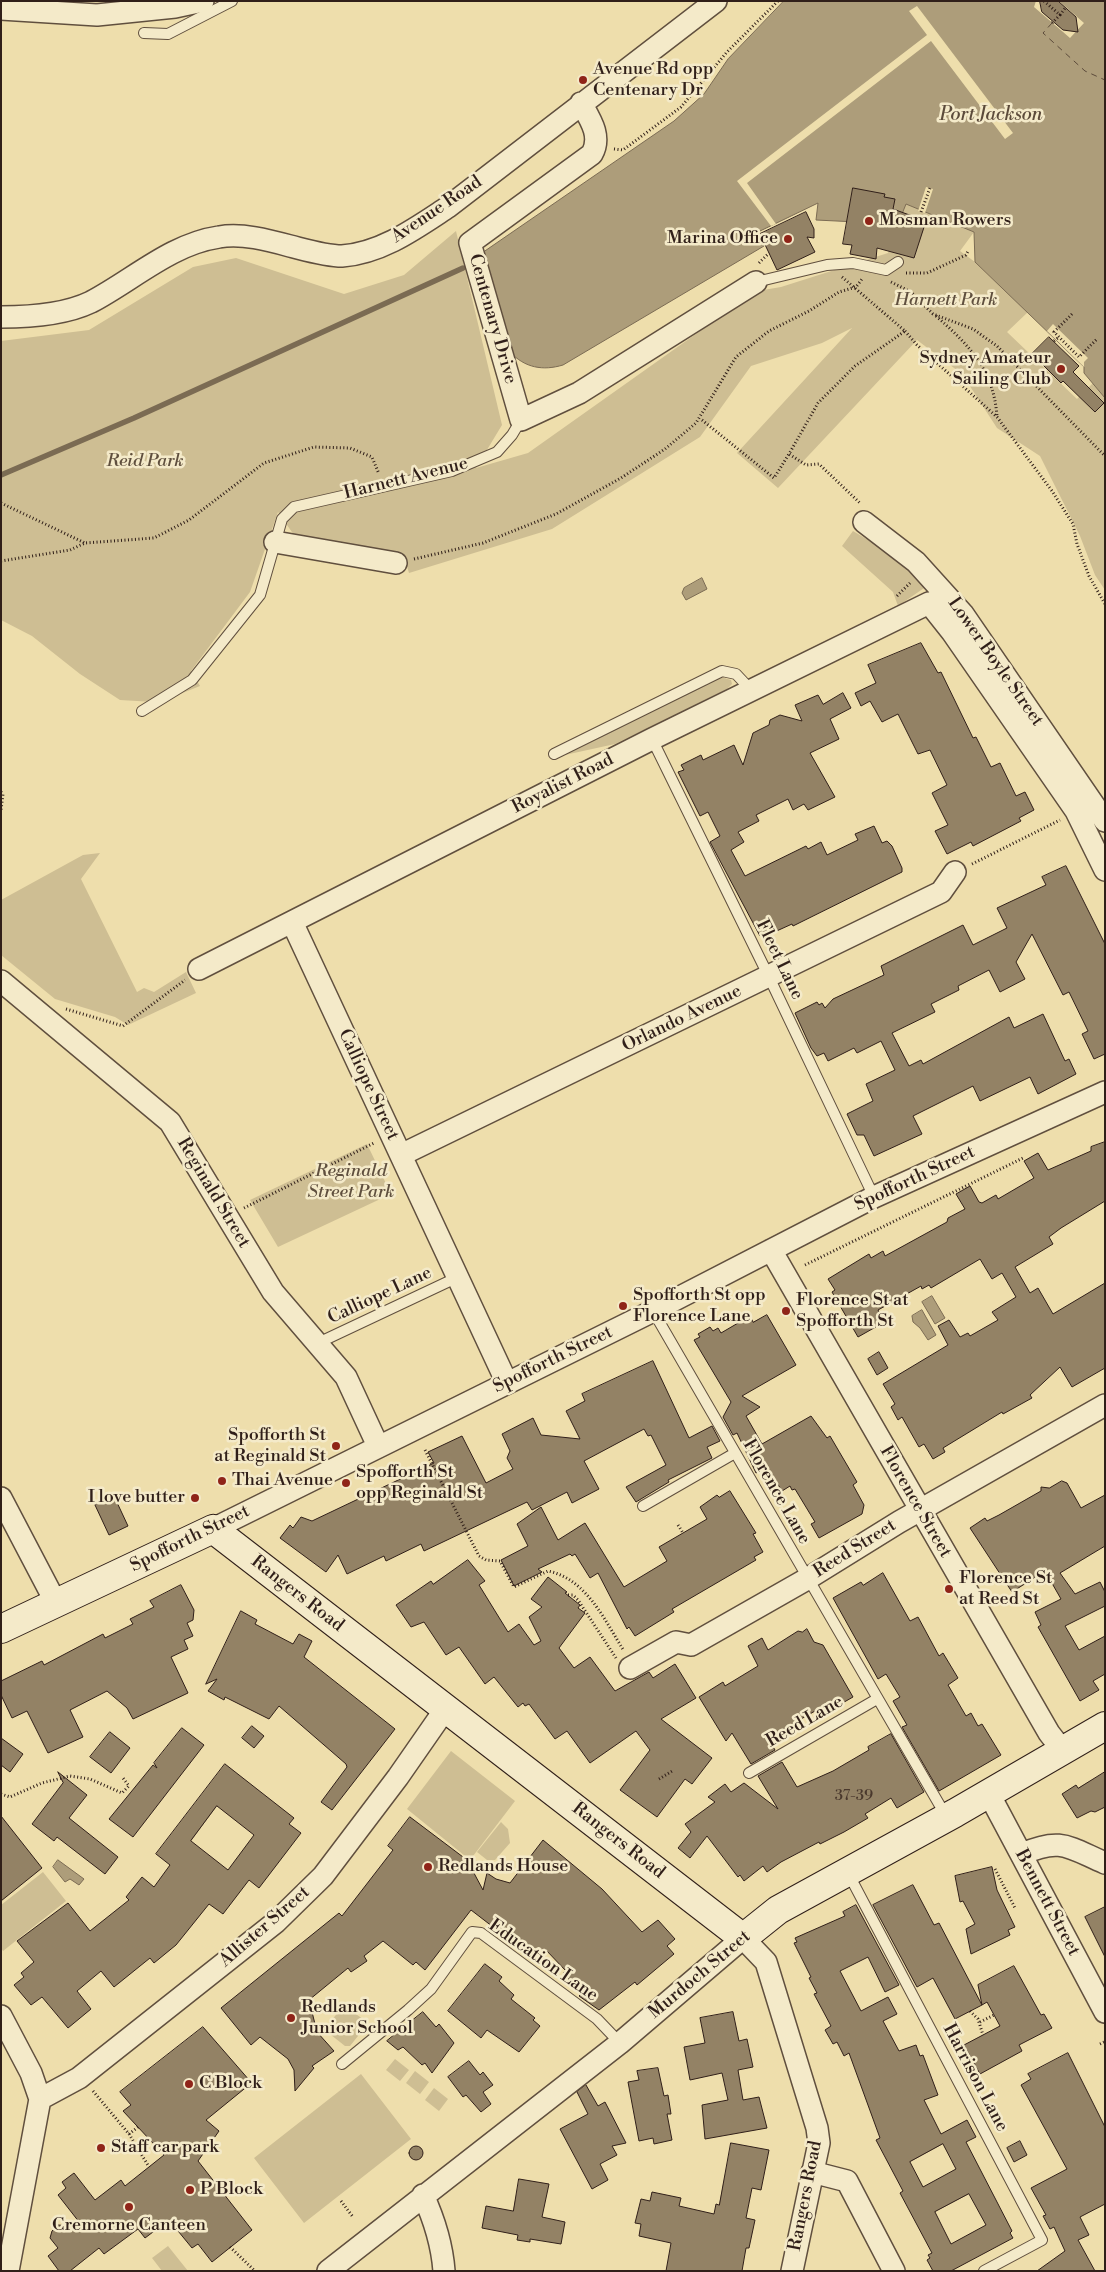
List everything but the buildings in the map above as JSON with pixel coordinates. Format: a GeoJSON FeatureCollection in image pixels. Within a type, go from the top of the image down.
{"type":"FeatureCollection","features":[{"type":"Feature","properties":{"kind":"main road","name":"Spofforth Street"},"geometry":{"type":"LineString","coordinates":[[1,1630],[213,1529]]}},
{"type":"Feature","properties":{"kind":"main road","name":"Rangers Road"},"geometry":{"type":"LineString","coordinates":[[213,1529],[743,1938]]}},
{"type":"Feature","properties":{"kind":"main road","name":"Murdoch Street"},"geometry":{"type":"LineString","coordinates":[[743,1938],[778,1910],[947,1818],[1105,1726]]}},
{"type":"Feature","properties":{"kind":"street"},"geometry":{"type":"LineString","coordinates":[[1,9],[97,14],[203,1]]}},
{"type":"Feature","properties":{"kind":"street","name":"Avenue Road"},"geometry":{"type":"LineString","coordinates":[[1,317],[58,312],[89,302],[186,247],[220,236],[261,238],[340,256],[369,252],[420,226],[448,206],[716,1]]}},
{"type":"Feature","properties":{"kind":"street"},"geometry":{"type":"LineString","coordinates":[[581,103],[595,131],[596,147]]}},
{"type":"Feature","properties":{"kind":"street","name":"Centenary Drive"},"geometry":{"type":"LineString","coordinates":[[521,420],[470,243],[585,160],[596,147]]}},
{"type":"Feature","properties":{"kind":"street","name":"Harnett Avenue"},"geometry":{"type":"LineString","coordinates":[[521,420],[578,393],[756,282]]}},
{"type":"Feature","properties":{"kind":"street","name":"Lower Boyle Street"},"geometry":{"type":"LineString","coordinates":[[864,522],[908,556],[941,587],[964,614],[1105,821]]}},
{"type":"Feature","properties":{"kind":"street"},"geometry":{"type":"LineString","coordinates":[[275,542],[396,563]]}},
{"type":"Feature","properties":{"kind":"street","name":"Royalist Road"},"geometry":{"type":"LineString","coordinates":[[200,969],[652,739],[928,603],[952,632],[1076,811]]}},
{"type":"Feature","properties":{"kind":"street"},"geometry":{"type":"LineString","coordinates":[[1076,811],[1105,870]]}},
{"type":"Feature","properties":{"kind":"street","name":"Orlando Avenue"},"geometry":{"type":"LineString","coordinates":[[401,1155],[941,892],[956,872]]}},
{"type":"Feature","properties":{"kind":"street","name":"Calliope Street"},"geometry":{"type":"LineString","coordinates":[[292,922],[401,1155],[456,1278],[507,1383]]}},
{"type":"Feature","properties":{"kind":"street","name":"Reginald Street"},"geometry":{"type":"LineString","coordinates":[[1,981],[170,1122],[273,1292],[346,1377],[378,1446]]}},
{"type":"Feature","properties":{"kind":"street","name":"Spofforth Street"},"geometry":{"type":"LineString","coordinates":[[213,1529],[652,1311],[874,1197],[1105,1092]]}},
{"type":"Feature","properties":{"kind":"street","name":"Florence Street"},"geometry":{"type":"LineString","coordinates":[[771,1250],[1049,1733],[1062,1751]]}},
{"type":"Feature","properties":{"kind":"street","name":"Reed Street"},"geometry":{"type":"LineString","coordinates":[[627,1663],[676,1642],[691,1645],[807,1579],[920,1510],[1105,1405]]}},
{"type":"Feature","properties":{"kind":"street"},"geometry":{"type":"LineString","coordinates":[[1,1498],[56,1603]]}},
{"type":"Feature","properties":{"kind":"street","name":"Allister Street"},"geometry":{"type":"LineString","coordinates":[[40,2099],[79,2078],[268,1928],[304,1896],[328,1869],[398,1777],[446,1708]]}},
{"type":"Feature","properties":{"kind":"street","name":"Bennett Street"},"geometry":{"type":"LineString","coordinates":[[989,1794],[1105,2012]]}},
{"type":"Feature","properties":{"kind":"street"},"geometry":{"type":"LineString","coordinates":[[1022,1854],[1039,1846],[1059,1844],[1105,1863]]}},
{"type":"Feature","properties":{"kind":"street","name":"Murdoch Street"},"geometry":{"type":"LineString","coordinates":[[328,2271],[620,2043],[743,1938]]}},
{"type":"Feature","properties":{"kind":"street","name":"Rangers Road"},"geometry":{"type":"LineString","coordinates":[[743,1938],[766,1962],[817,2128],[819,2143],[792,2271]]}},
{"type":"Feature","properties":{"kind":"street"},"geometry":{"type":"LineString","coordinates":[[1,2016],[31,2073],[40,2099],[8,2271]]}},
{"type":"Feature","properties":{"kind":"street"},"geometry":{"type":"LineString","coordinates":[[812,2172],[847,2181],[894,2271]]}},
{"type":"Feature","properties":{"kind":"street"},"geometry":{"type":"LineString","coordinates":[[423,2195],[431,2213],[443,2255],[444,2271]]}},
{"type":"Feature","properties":{"kind":"lane"},"geometry":{"type":"LineString","coordinates":[[144,33],[168,34],[232,1]]}},
{"type":"Feature","properties":{"kind":"lane"},"geometry":{"type":"LineString","coordinates":[[756,282],[827,264],[853,263],[886,270],[898,262]]}},
{"type":"Feature","properties":{"kind":"lane","name":"Harnett Avenue"},"geometry":{"type":"LineString","coordinates":[[142,710],[192,680],[260,595],[282,518],[294,507],[452,471],[497,452],[521,420]]}},
{"type":"Feature","properties":{"kind":"lane"},"geometry":{"type":"LineString","coordinates":[[554,754],[722,671],[736,674],[751,690]]}},
{"type":"Feature","properties":{"kind":"lane","name":"Fleet Lane"},"geometry":{"type":"LineString","coordinates":[[652,739],[874,1197]]}},
{"type":"Feature","properties":{"kind":"lane","name":"Calliope Lane"},"geometry":{"type":"LineString","coordinates":[[318,1343],[456,1278]]}},
{"type":"Feature","properties":{"kind":"lane","name":"Florence Lane"},"geometry":{"type":"LineString","coordinates":[[652,1311],[947,1818]]}},
{"type":"Feature","properties":{"kind":"lane"},"geometry":{"type":"LineString","coordinates":[[643,1506],[735,1453]]}},
{"type":"Feature","properties":{"kind":"lane","name":"Reed Lane"},"geometry":{"type":"LineString","coordinates":[[749,1773],[877,1699]]}},
{"type":"Feature","properties":{"kind":"lane","name":"Harrison Lane"},"geometry":{"type":"LineString","coordinates":[[848,1873],[1042,2240],[984,2271]]}},
{"type":"Feature","properties":{"kind":"lane","name":"Education Lane"},"geometry":{"type":"LineString","coordinates":[[342,2064],[431,1989],[472,1932],[481,1933],[597,2019],[620,2043]]}},
{"type":"Feature","properties":{"kind":"path"},"geometry":{"type":"LineString","coordinates":[[596,147],[623,150],[681,107],[727,52],[778,1]]}},
{"type":"Feature","properties":{"kind":"path"},"geometry":{"type":"LineString","coordinates":[[1044,1],[1060,15]]}},
{"type":"Feature","properties":{"kind":"path"},"geometry":{"type":"LineString","coordinates":[[1052,22],[1066,7]]}},
{"type":"Feature","properties":{"kind":"path"},"geometry":{"type":"LineString","coordinates":[[921,212],[930,188]]}},
{"type":"Feature","properties":{"kind":"path"},"geometry":{"type":"LineString","coordinates":[[901,273],[927,273],[966,255],[968,251]]}},
{"type":"Feature","properties":{"kind":"path"},"geometry":{"type":"LineString","coordinates":[[396,563],[482,543],[556,514],[621,478],[665,450],[696,423],[736,357],[769,331],[809,311],[839,292],[856,286],[864,276],[856,277]]}},
{"type":"Feature","properties":{"kind":"path"},"geometry":{"type":"LineString","coordinates":[[842,277],[856,286],[905,330],[917,345],[997,417],[1052,491],[1073,524],[1077,544],[1089,576],[1105,604]]}},
{"type":"Feature","properties":{"kind":"path"},"geometry":{"type":"LineString","coordinates":[[834,279],[849,277]]}},
{"type":"Feature","properties":{"kind":"path"},"geometry":{"type":"LineString","coordinates":[[889,281],[912,292],[933,314],[960,337],[980,360],[996,398],[997,417]]}},
{"type":"Feature","properties":{"kind":"path"},"geometry":{"type":"LineString","coordinates":[[933,314],[973,329],[997,346],[1105,456]]}},
{"type":"Feature","properties":{"kind":"path"},"geometry":{"type":"LineString","coordinates":[[1071,315],[1054,332],[1059,337],[1079,357],[1096,340]]}},
{"type":"Feature","properties":{"kind":"path"},"geometry":{"type":"LineString","coordinates":[[702,420],[774,478],[818,403],[855,366],[905,330]]}},
{"type":"Feature","properties":{"kind":"path"},"geometry":{"type":"LineString","coordinates":[[1054,342],[1059,337]]}},
{"type":"Feature","properties":{"kind":"path"},"geometry":{"type":"LineString","coordinates":[[1,561],[70,550],[85,543],[154,538],[189,520],[264,463],[314,446],[350,448],[372,457],[381,481]]}},
{"type":"Feature","properties":{"kind":"path"},"geometry":{"type":"LineString","coordinates":[[789,454],[806,465],[819,464],[867,511],[864,522]]}},
{"type":"Feature","properties":{"kind":"path"},"geometry":{"type":"LineString","coordinates":[[1,503],[85,543]]}},
{"type":"Feature","properties":{"kind":"path"},"geometry":{"type":"LineString","coordinates":[[894,599],[914,578],[908,556]]}},
{"type":"Feature","properties":{"kind":"path"},"geometry":{"type":"LineString","coordinates":[[1,792],[3,794],[1,810]]}},
{"type":"Feature","properties":{"kind":"path"},"geometry":{"type":"LineString","coordinates":[[956,872],[1076,811]]}},
{"type":"Feature","properties":{"kind":"path"},"geometry":{"type":"LineString","coordinates":[[63,1009],[123,1026],[200,969]]}},
{"type":"Feature","properties":{"kind":"path"},"geometry":{"type":"LineString","coordinates":[[228,1216],[391,1134]]}},
{"type":"Feature","properties":{"kind":"path","name":"Spofforth Street"},"geometry":{"type":"LineString","coordinates":[[805,1265],[1023,1158]]}},
{"type":"Feature","properties":{"kind":"path"},"geometry":{"type":"LineString","coordinates":[[425,1450],[479,1556],[486,1560],[500,1562],[514,1587],[548,1571],[565,1577],[590,1596],[627,1663]]}},
{"type":"Feature","properties":{"kind":"path"},"geometry":{"type":"LineString","coordinates":[[678,1525],[683,1533]]}},
{"type":"Feature","properties":{"kind":"path"},"geometry":{"type":"LineString","coordinates":[[568,1595],[573,1595],[578,1600],[610,1651],[627,1663]]}},
{"type":"Feature","properties":{"kind":"path"},"geometry":{"type":"LineString","coordinates":[[658,1779],[674,1770]]}},
{"type":"Feature","properties":{"kind":"path"},"geometry":{"type":"LineString","coordinates":[[1,1794],[10,1797],[49,1781],[79,1776],[122,1793],[129,1786],[123,1778]]}},
{"type":"Feature","properties":{"kind":"path"},"geometry":{"type":"LineString","coordinates":[[995,1869],[1016,1908]]}},
{"type":"Feature","properties":{"kind":"path"},"geometry":{"type":"LineString","coordinates":[[970,2011],[980,2022],[983,2034]]}},
{"type":"Feature","properties":{"kind":"path"},"geometry":{"type":"LineString","coordinates":[[980,2022],[994,2015]]}},
{"type":"Feature","properties":{"kind":"path"},"geometry":{"type":"LineString","coordinates":[[97,2096],[129,2134],[149,2167]]}},
{"type":"Feature","properties":{"kind":"path"},"geometry":{"type":"LineString","coordinates":[[129,2134],[138,2127]]}},
{"type":"Feature","properties":{"kind":"path"},"geometry":{"type":"LineString","coordinates":[[341,2201],[353,2217]]}},
{"type":"Feature","properties":{"kind":"path"},"geometry":{"type":"LineString","coordinates":[[230,2247],[255,2271]]}},
{"type":"Feature","properties":{"kind":"green space","name":"Reid Park"},"geometry":{"type":"Polygon","coordinates":[[[906,204],[974,232],[960,251],[975,262],[1028,312],[1007,332],[1077,399],[1093,383],[1105,398],[1105,590],[1095,575],[1080,536],[1040,456],[997,428],[962,374],[917,340],[778,488],[737,453],[852,328],[822,343],[751,366],[700,437],[552,529],[409,573],[403,553],[355,551],[294,535],[278,512],[250,592],[191,671],[200,686],[155,704],[154,702],[120,700],[80,674],[32,636],[1,620],[1,341],[89,330],[193,267],[236,258],[344,294],[404,275],[456,231],[502,425],[476,468],[528,453],[741,302],[763,290],[781,287],[888,253],[906,204]]]}},
{"type":"Feature","properties":{"kind":"green space"},"geometry":{"type":"Polygon","coordinates":[[[853,531],[925,574],[927,586],[898,606],[893,592],[842,546],[853,531]]]}},
{"type":"Feature","properties":{"kind":"green space"},"geometry":{"type":"Polygon","coordinates":[[[721,677],[731,680],[732,684],[727,689],[615,744],[551,758],[721,677]]]}},
{"type":"Feature","properties":{"kind":"green space"},"geometry":{"type":"Polygon","coordinates":[[[100,853],[81,879],[137,992],[144,988],[154,992],[186,972],[196,993],[128,1025],[115,1017],[55,999],[1,955],[1,900],[83,855],[100,853]]]}},
{"type":"Feature","properties":{"kind":"green space","name":"Reginald Street Park"},"geometry":{"type":"Polygon","coordinates":[[[367,1144],[391,1194],[278,1247],[250,1200],[367,1144]]]}},
{"type":"Feature","properties":{"kind":"green space"},"geometry":{"type":"Polygon","coordinates":[[[451,1751],[515,1801],[470,1860],[407,1809],[451,1751]]]}},
{"type":"Feature","properties":{"kind":"green space"},"geometry":{"type":"Polygon","coordinates":[[[501,1822],[508,1829],[510,1843],[495,1860],[487,1860],[477,1852],[501,1822]]]}},
{"type":"Feature","properties":{"kind":"green space"},"geometry":{"type":"Polygon","coordinates":[[[43,1872],[66,1901],[3,1951],[1,1948],[1,1905],[43,1872]]]}},
{"type":"Feature","properties":{"kind":"green space"},"geometry":{"type":"Polygon","coordinates":[[[344,2006],[366,2021],[362,2031],[350,2046],[345,2046],[326,2031],[326,2026],[344,2006]]]}},
{"type":"Feature","properties":{"kind":"green space"},"geometry":{"type":"Polygon","coordinates":[[[395,2059],[409,2070],[400,2081],[386,2070],[395,2059]]]}},
{"type":"Feature","properties":{"kind":"green space"},"geometry":{"type":"Polygon","coordinates":[[[415,2071],[429,2082],[420,2094],[406,2083],[415,2071]]]}},
{"type":"Feature","properties":{"kind":"green space"},"geometry":{"type":"Polygon","coordinates":[[[361,2074],[411,2139],[304,2223],[254,2158],[361,2074]]]}},
{"type":"Feature","properties":{"kind":"green space"},"geometry":{"type":"Polygon","coordinates":[[[434,2088],[448,2099],[439,2111],[425,2100],[434,2088]]]}},
{"type":"Feature","properties":{"kind":"green space"},"geometry":{"type":"Polygon","coordinates":[[[168,2246],[188,2271],[162,2271],[152,2258],[168,2246]]]}},
{"type":"Feature","properties":{"kind":"water","name":"Port Jackson"},"geometry":{"type":"Polygon","coordinates":[[[784,1],[1105,1],[1105,398],[1084,373],[1084,367],[975,262],[974,232],[906,204],[898,224],[816,220],[818,203],[758,232],[764,246],[563,365],[548,368],[535,367],[522,362],[510,352],[479,255],[674,121],[704,94],[728,59],[784,1]]]}},
{"type":"Feature","properties":{"kind":"water"},"geometry":{"type":"Polygon","coordinates":[[[702,578],[707,589],[686,600],[682,593],[684,588],[702,578]]]}},
{"type":"Feature","properties":{"kind":"water"},"geometry":{"type":"Polygon","coordinates":[[[932,1296],[945,1318],[935,1324],[922,1302],[932,1296]]]}},
{"type":"Feature","properties":{"kind":"water"},"geometry":{"type":"Polygon","coordinates":[[[922,1310],[936,1335],[928,1340],[920,1328],[913,1322],[912,1316],[922,1310]]]}},
{"type":"Feature","properties":{"kind":"water"},"geometry":{"type":"Polygon","coordinates":[[[58,1860],[84,1879],[79,1885],[70,1879],[65,1882],[53,1867],[58,1860]]]}},
{"type":"Feature","properties":{"kind":"pier"},"geometry":{"type":"Polygon","coordinates":[[[1036,1],[1059,1],[1084,23],[1070,38],[1034,7],[1036,1]]]}},
{"type":"Feature","properties":{"kind":"pier"},"geometry":{"type":"Polygon","coordinates":[[[917,6],[1013,133],[1005,139],[931,41],[747,183],[776,224],[771,226],[737,181],[927,35],[909,11],[917,6]]]}},
{"type":"Feature","properties":{"kind":"pier"},"geometry":{"type":"Polygon","coordinates":[[[926,187],[933,189],[925,213],[918,211],[926,187]]]}},
{"type":"Feature","properties":{"kind":"pier"},"geometry":{"type":"Polygon","coordinates":[[[1053,324],[1088,358],[1084,362],[1084,367],[1047,331],[1053,324]]]}},
{"type":"Feature","properties":{"kind":"waterway"},"geometry":{"type":"LineString","coordinates":[[1,475],[134,418],[463,268]]}},
{"type":"Feature","properties":{"kind":"ferry route"},"geometry":{"type":"LineString","coordinates":[[1052,23],[1043,33],[1085,71],[1105,80]]}},
{"type":"Feature","properties":{"kind":"place","name":"Avenue Rd opp Centenary Dr"},"geometry":{"type":"Point","coordinates":[583,80]}},
{"type":"Feature","properties":{"kind":"place","name":"Mosman Rowers"},"geometry":{"type":"Point","coordinates":[869,221]}},
{"type":"Feature","properties":{"kind":"place","name":"Marina Office"},"geometry":{"type":"Point","coordinates":[788,239]}},
{"type":"Feature","properties":{"kind":"place","name":"Sydney Amateur Sailing Club"},"geometry":{"type":"Point","coordinates":[1061,369]}},
{"type":"Feature","properties":{"kind":"place","name":"Spofforth St opp Florence Lane"},"geometry":{"type":"Point","coordinates":[623,1306]}},
{"type":"Feature","properties":{"kind":"place","name":"Florence St at Spofforth St"},"geometry":{"type":"Point","coordinates":[786,1311]}},
{"type":"Feature","properties":{"kind":"place","name":"Spofforth St at Reginald St"},"geometry":{"type":"Point","coordinates":[336,1446]}},
{"type":"Feature","properties":{"kind":"place","name":"Thai Avenue"},"geometry":{"type":"Point","coordinates":[222,1481]}},
{"type":"Feature","properties":{"kind":"place","name":"Spofforth St opp Reginald St"},"geometry":{"type":"Point","coordinates":[346,1483]}},
{"type":"Feature","properties":{"kind":"place","name":"I love butter"},"geometry":{"type":"Point","coordinates":[195,1498]}},
{"type":"Feature","properties":{"kind":"place","name":"Florence St at Reed St"},"geometry":{"type":"Point","coordinates":[949,1589]}},
{"type":"Feature","properties":{"kind":"place","name":"Redlands House"},"geometry":{"type":"Point","coordinates":[428,1867]}},
{"type":"Feature","properties":{"kind":"place","name":"Redlands Junior School"},"geometry":{"type":"Point","coordinates":[291,2018]}},
{"type":"Feature","properties":{"kind":"place","name":"C Block"},"geometry":{"type":"Point","coordinates":[189,2084]}},
{"type":"Feature","properties":{"kind":"place","name":"Staff car park"},"geometry":{"type":"Point","coordinates":[101,2148]}},
{"type":"Feature","properties":{"kind":"place","name":"P Block"},"geometry":{"type":"Point","coordinates":[190,2190]}},
{"type":"Feature","properties":{"kind":"place","name":"Cremorne Canteen"},"geometry":{"type":"Point","coordinates":[129,2207]}},
{"type":"Feature","properties":{"kind":"park label","name":"Harnett Park"},"geometry":{"type":"Point","coordinates":[946,301]}}]}
